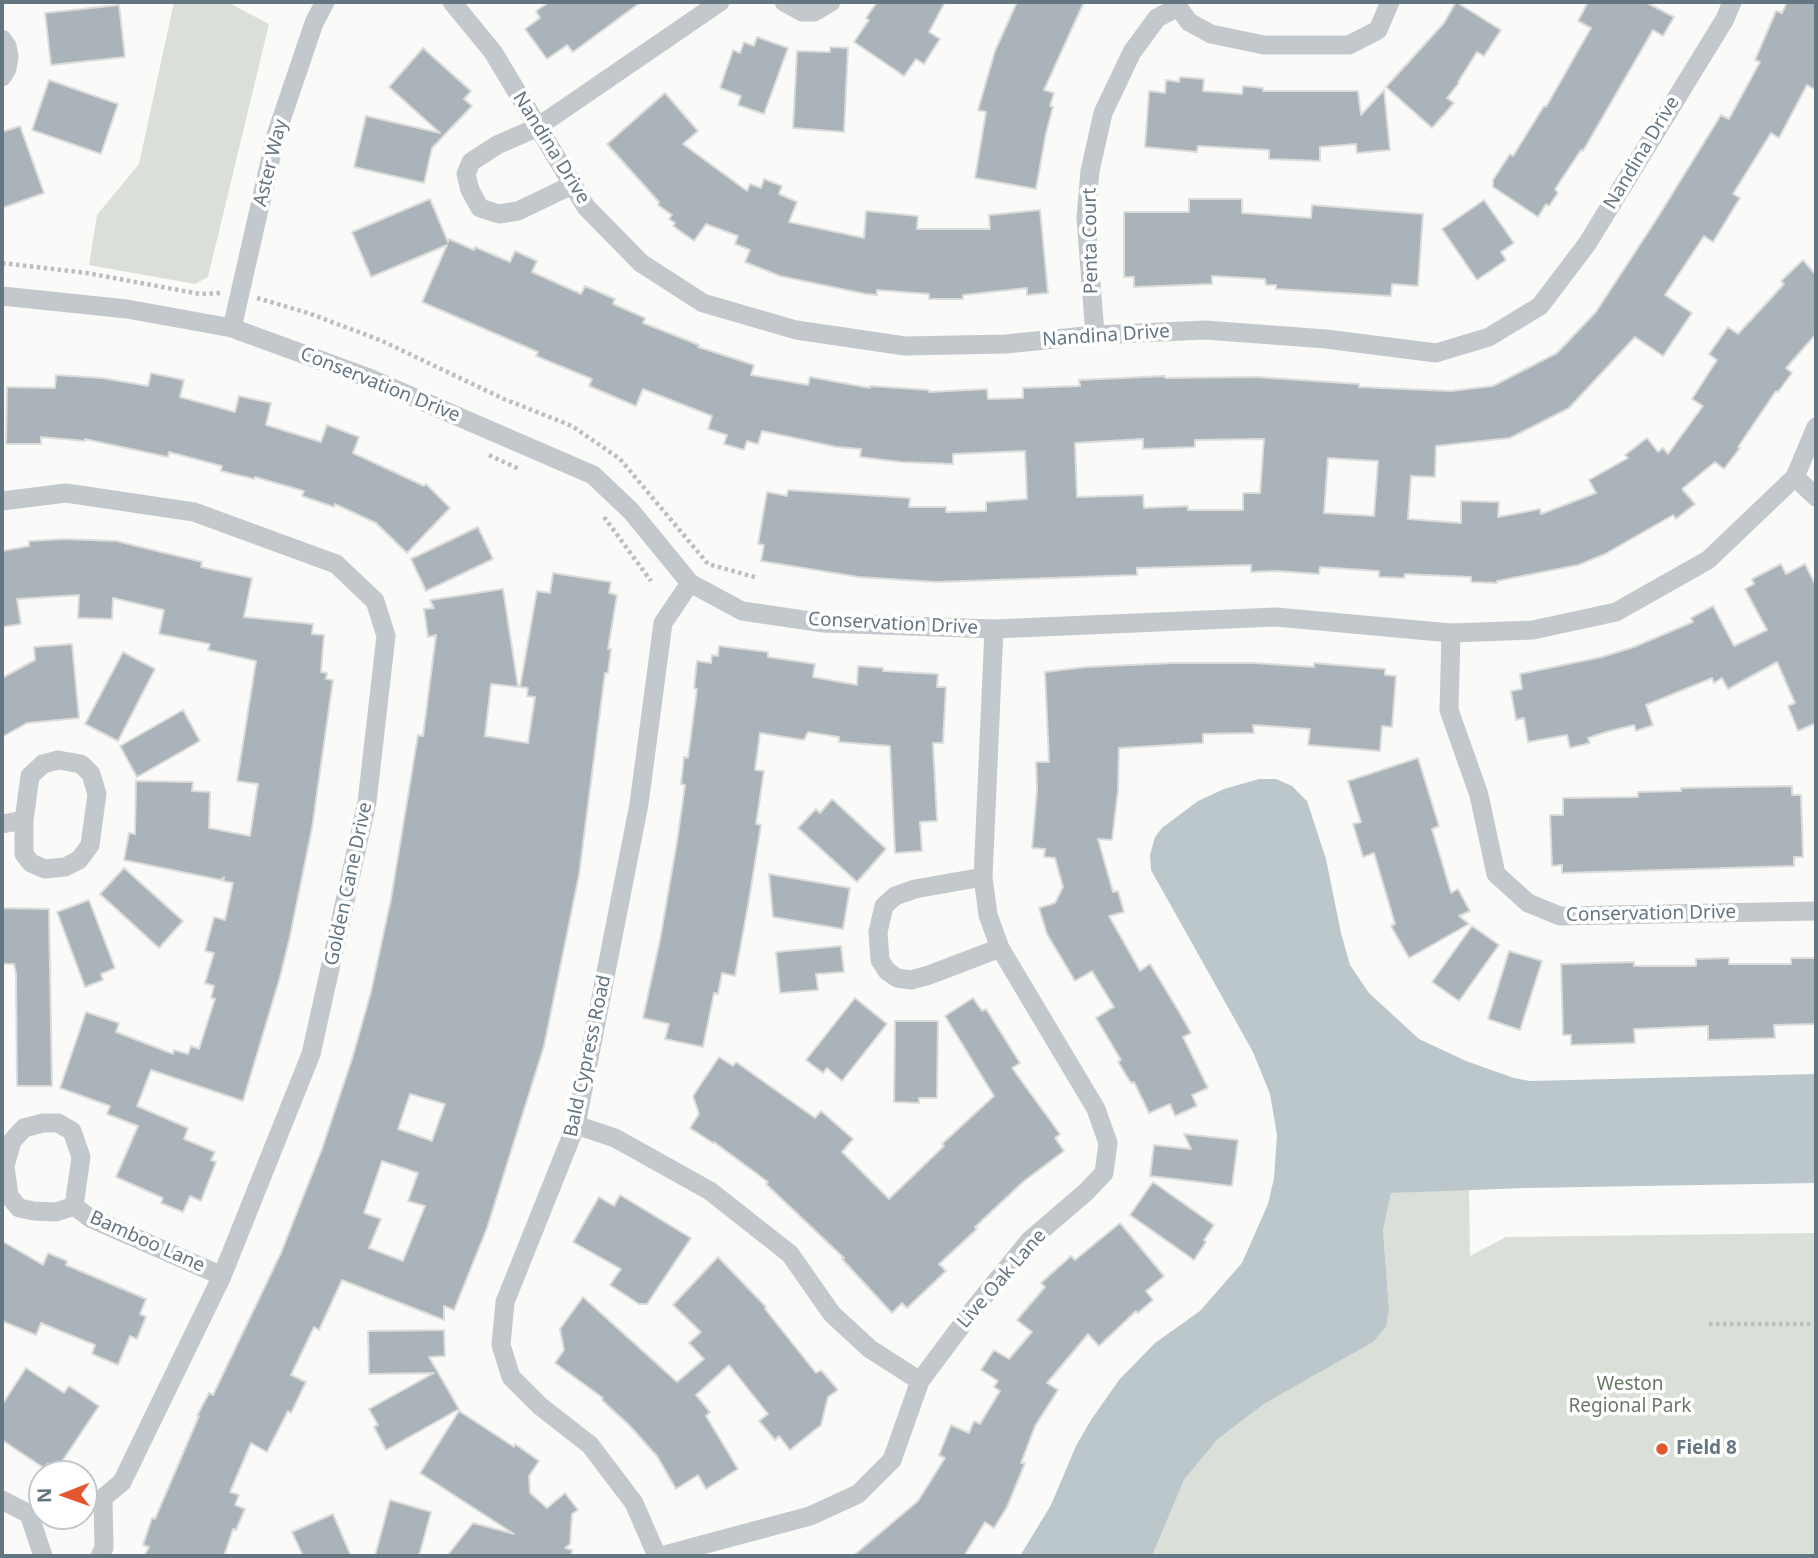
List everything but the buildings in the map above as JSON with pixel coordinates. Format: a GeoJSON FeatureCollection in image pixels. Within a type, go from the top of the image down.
{"type":"FeatureCollection","features":[{"type":"Feature","properties":{"kind":"street","name":"Aster Way"},"geometry":{"type":"LineString","coordinates":[[232,328],[276,135],[314,23],[325,2]]}},
{"type":"Feature","properties":{"kind":"street","name":"Nandina Drive"},"geometry":{"type":"LineString","coordinates":[[452,2],[493,52],[536,128],[586,207],[641,263],[703,303],[796,330],[905,346],[1006,344],[1095,335],[1205,330],[1326,339],[1436,353],[1489,337],[1540,306],[1587,244],[1725,19],[1732,2]]}},
{"type":"Feature","properties":{"kind":"street"},"geometry":{"type":"LineString","coordinates":[[572,185],[518,211],[499,214],[480,208],[470,190],[466,174],[471,162],[497,145],[536,128],[720,2]]}},
{"type":"Feature","properties":{"kind":"street"},"geometry":{"type":"LineString","coordinates":[[784,2],[802,12],[814,12],[831,2]]}},
{"type":"Feature","properties":{"kind":"street","name":"Penta Court"},"geometry":{"type":"LineString","coordinates":[[1095,335],[1086,218],[1090,171],[1102,113],[1132,52],[1157,18],[1178,4],[1189,22],[1211,34],[1264,45],[1349,45],[1378,30],[1390,2]]}},
{"type":"Feature","properties":{"kind":"street"},"geometry":{"type":"LineString","coordinates":[[2,39],[7,46],[9,57],[2,77]]}},
{"type":"Feature","properties":{"kind":"street","name":"Conservation Drive"},"geometry":{"type":"LineString","coordinates":[[2,296],[127,309],[232,328],[369,378],[593,475],[631,512],[690,583],[742,611],[824,623],[994,629],[1276,617],[1451,633],[1533,631],[1616,612],[1708,560],[1795,477],[1816,427]]}},
{"type":"Feature","properties":{"kind":"street"},"geometry":{"type":"LineString","coordinates":[[1795,477],[1816,497]]}},
{"type":"Feature","properties":{"kind":"street","name":"Golden Cane Drive"},"geometry":{"type":"LineString","coordinates":[[2,500],[66,493],[194,512],[336,564],[375,601],[386,636],[368,802],[311,1054],[222,1276],[122,1482],[98,1499]]}},
{"type":"Feature","properties":{"kind":"street","name":"Bald Cypress Road"},"geometry":{"type":"LineString","coordinates":[[659,1556],[634,1503],[590,1445],[540,1406],[511,1377],[501,1345],[505,1302],[576,1125],[639,804],[663,623],[690,583]]}},
{"type":"Feature","properties":{"kind":"street","name":"Live Oak Lane"},"geometry":{"type":"LineString","coordinates":[[659,1556],[810,1516],[858,1494],[892,1460],[920,1381],[976,1306],[1030,1240],[1104,1173],[1108,1143],[1096,1110],[1000,948],[988,915],[984,877],[994,629]]}},
{"type":"Feature","properties":{"kind":"street","name":"Conservation Drive"},"geometry":{"type":"LineString","coordinates":[[1451,633],[1449,710],[1479,794],[1496,874],[1528,903],[1560,916],[1816,911]]}},
{"type":"Feature","properties":{"kind":"street"},"geometry":{"type":"LineString","coordinates":[[58,760],[81,764],[91,774],[97,793],[94,820],[90,845],[79,860],[65,867],[45,869],[32,863],[24,854],[24,820],[30,776],[43,764],[58,760]]}},
{"type":"Feature","properties":{"kind":"street"},"geometry":{"type":"LineString","coordinates":[[2,824],[24,820]]}},
{"type":"Feature","properties":{"kind":"street"},"geometry":{"type":"LineString","coordinates":[[984,877],[895,895],[884,906],[878,932],[880,960],[887,971],[897,978],[911,980],[1000,948]]}},
{"type":"Feature","properties":{"kind":"street","name":"Bamboo Lane"},"geometry":{"type":"LineString","coordinates":[[43,1123],[58,1123],[72,1131],[81,1157],[74,1206],[56,1212],[34,1211],[19,1208],[9,1196],[5,1166],[12,1141],[23,1128],[43,1123]]}},
{"type":"Feature","properties":{"kind":"street"},"geometry":{"type":"LineString","coordinates":[[576,1125],[615,1138],[710,1191],[790,1254],[832,1314],[870,1349],[920,1381]]}},
{"type":"Feature","properties":{"kind":"street","name":"Bamboo Lane"},"geometry":{"type":"LineString","coordinates":[[74,1206],[90,1219],[222,1276]]}},
{"type":"Feature","properties":{"kind":"street"},"geometry":{"type":"LineString","coordinates":[[2,1500],[28,1511]]}},
{"type":"Feature","properties":{"kind":"street"},"geometry":{"type":"LineString","coordinates":[[98,1523],[104,1548],[100,1556]]}},
{"type":"Feature","properties":{"kind":"street"},"geometry":{"type":"LineString","coordinates":[[39,1530],[43,1556]]}},
{"type":"Feature","properties":{"kind":"path"},"geometry":{"type":"LineString","coordinates":[[478,449],[500,462],[524,471]]}},
{"type":"Feature","properties":{"kind":"path"},"geometry":{"type":"LineString","coordinates":[[601,514],[651,581]]}},
{"type":"Feature","properties":{"kind":"path"},"geometry":{"type":"LineString","coordinates":[[1709,1324],[1816,1324]]}},
{"type":"Feature","properties":{"kind":"green space"},"geometry":{"type":"Polygon","coordinates":[[[174,2],[227,2],[269,24],[208,277],[195,284],[89,265],[97,215],[139,164],[174,2]]]}},
{"type":"Feature","properties":{"kind":"green space","name":"Weston Regional Park"},"geometry":{"type":"Polygon","coordinates":[[[1469,1189],[1470,1256],[1506,1237],[1816,1233],[1816,1556],[1152,1556],[1184,1480],[1218,1439],[1264,1404],[1373,1342],[1389,1309],[1383,1230],[1391,1193],[1469,1189]]]}},
{"type":"Feature","properties":{"kind":"shaded area"},"geometry":{"type":"Polygon","coordinates":[[[1259,779],[1276,779],[1292,786],[1307,801],[1326,859],[1350,965],[1369,993],[1419,1039],[1466,1061],[1530,1081],[1816,1074],[1816,1183],[1391,1193],[1383,1230],[1389,1309],[1386,1326],[1373,1342],[1264,1404],[1218,1439],[1184,1480],[1152,1556],[1020,1556],[1051,1505],[1076,1446],[1119,1380],[1155,1343],[1200,1311],[1242,1263],[1268,1204],[1274,1178],[1277,1135],[1270,1094],[1253,1052],[1151,870],[1150,855],[1155,837],[1162,828],[1198,801],[1224,789],[1259,779]]]}},
{"type":"Feature","properties":{"kind":"place","name":"Field 8"},"geometry":{"type":"Point","coordinates":[1662,1449]}}]}
